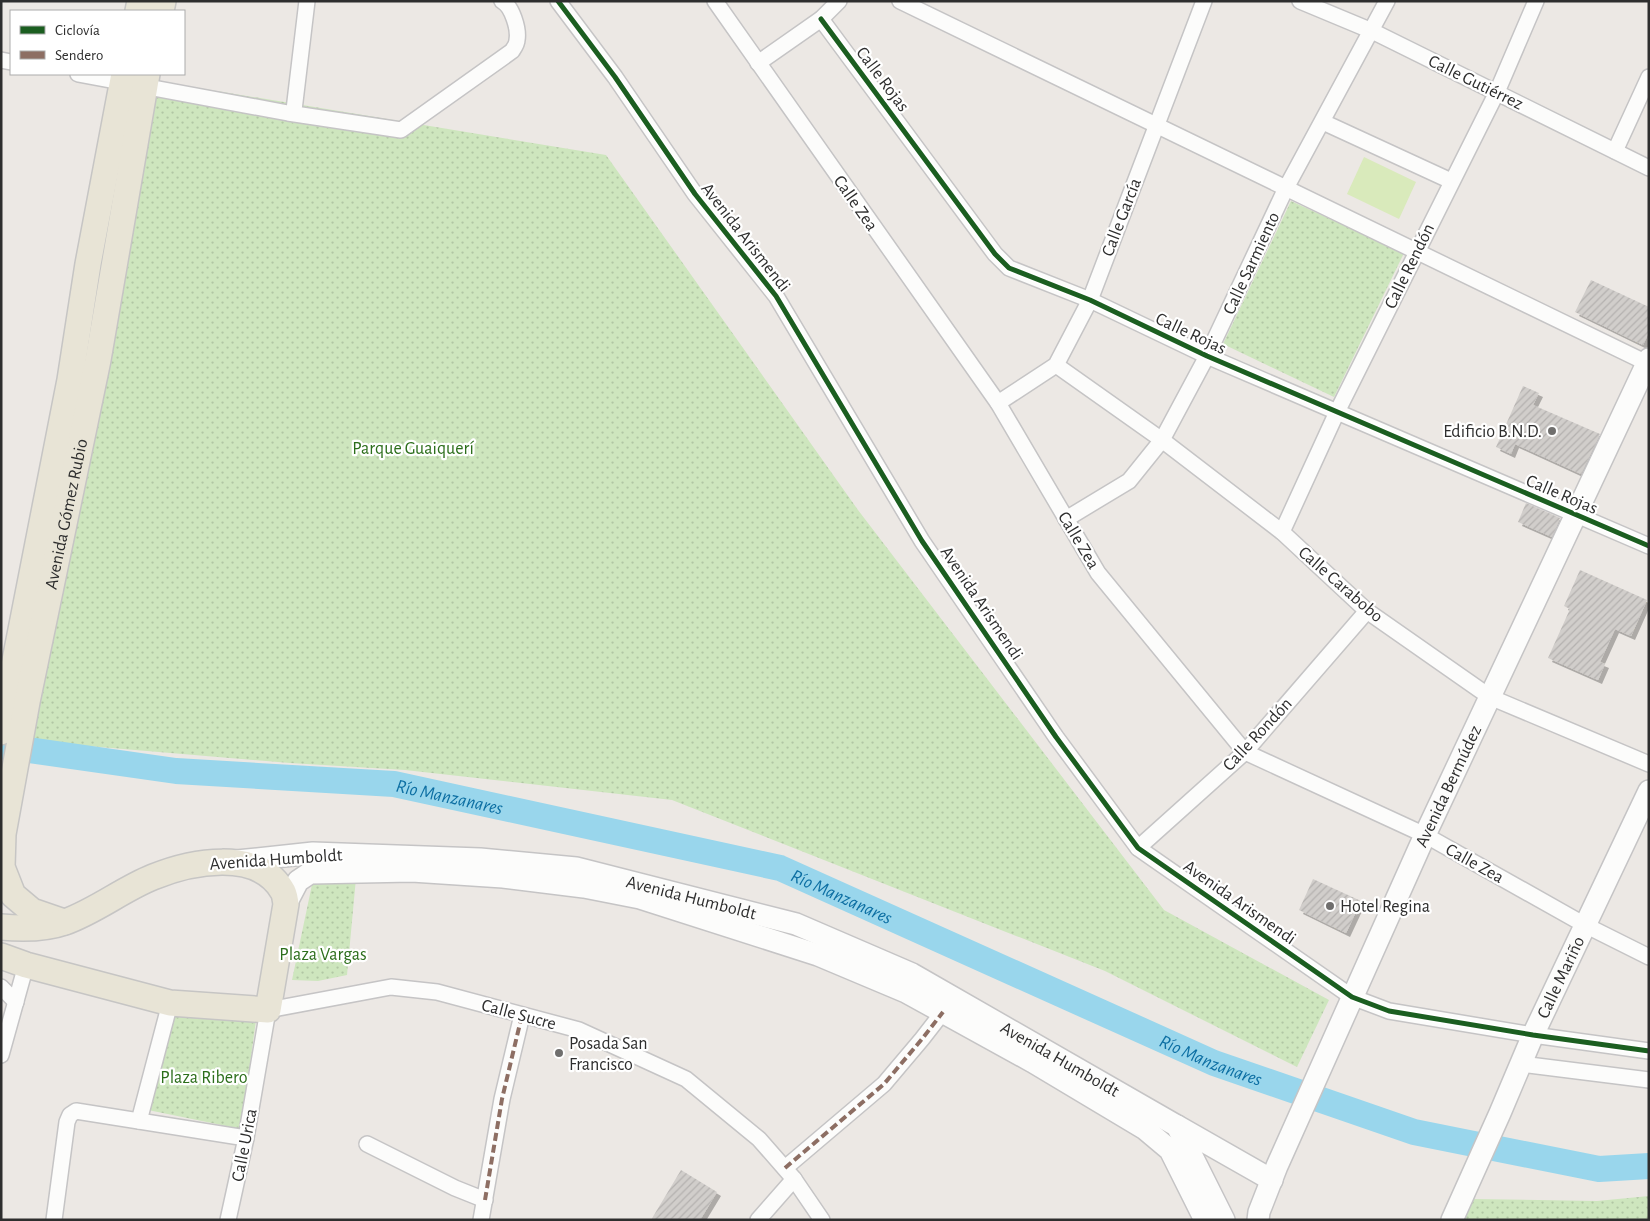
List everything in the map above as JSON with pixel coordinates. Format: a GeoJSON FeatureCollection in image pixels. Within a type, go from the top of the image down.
{"type":"FeatureCollection","features":[{"type":"Feature","properties":{"kind":"main road","name":"Avenida Gómez Rubio"},"geometry":{"type":"LineString","coordinates":[[64,922],[32,911],[13,895],[2,868],[2,834],[18,700],[98,360],[135,79]]}},
{"type":"Feature","properties":{"kind":"main road","name":"Avenida Bermúdez"},"geometry":{"type":"LineString","coordinates":[[1258,1220],[1259,1212],[1274,1173],[1425,835],[1648,362]]}},
{"type":"Feature","properties":{"kind":"main road","name":"Avenida Gómez Rubio"},"geometry":{"type":"LineString","coordinates":[[1,732],[18,700]]}},
{"type":"Feature","properties":{"kind":"main road","name":"Calle Mariño"},"geometry":{"type":"LineString","coordinates":[[1452,1220],[1533,1035],[1649,791]]}},
{"type":"Feature","properties":{"kind":"main road","name":"Avenida Humboldt"},"geometry":{"type":"LineString","coordinates":[[1,927],[36,928],[64,922],[153,877],[211,862],[313,853],[480,859],[576,868],[796,924],[912,974],[1177,1126],[1209,1219]]}},
{"type":"Feature","properties":{"kind":"main road"},"geometry":{"type":"LineString","coordinates":[[1,956],[170,1003],[268,1010],[286,904],[283,890],[273,878],[258,869],[237,861]]}},
{"type":"Feature","properties":{"kind":"main road","name":"Avenida Humboldt"},"geometry":{"type":"LineString","coordinates":[[286,904],[298,881],[310,873],[412,871],[503,878],[584,887],[640,898],[818,955],[906,992],[1034,1062],[1145,1129],[1170,1150],[1209,1219]]}},
{"type":"Feature","properties":{"kind":"main road"},"geometry":{"type":"LineString","coordinates":[[1177,1126],[1274,1173]]}},
{"type":"Feature","properties":{"kind":"street"},"geometry":{"type":"LineString","coordinates":[[291,113],[294,110],[307,1]]}},
{"type":"Feature","properties":{"kind":"street"},"geometry":{"type":"LineString","coordinates":[[89,75],[135,79],[291,113],[401,130],[512,51],[517,42],[517,26],[507,3],[502,1]]}},
{"type":"Feature","properties":{"kind":"street","name":"Avenida Arismendi"},"geometry":{"type":"LineString","coordinates":[[558,1],[615,77],[695,194],[776,296],[922,541],[1056,736],[1138,848],[1352,997],[1389,1011],[1533,1035],[1649,1051]]}},
{"type":"Feature","properties":{"kind":"street","name":"Calle Zea"},"geometry":{"type":"LineString","coordinates":[[714,1],[998,403],[1098,573],[1245,752],[1425,835],[1585,925],[1649,957]]}},
{"type":"Feature","properties":{"kind":"street"},"geometry":{"type":"LineString","coordinates":[[758,63],[821,19],[839,1]]}},
{"type":"Feature","properties":{"kind":"street"},"geometry":{"type":"LineString","coordinates":[[900,1],[1648,362]]}},
{"type":"Feature","properties":{"kind":"street","name":"Calle García"},"geometry":{"type":"LineString","coordinates":[[998,403],[1056,365],[1090,300],[1204,1]]}},
{"type":"Feature","properties":{"kind":"street","name":"Calle Gutiérrez"},"geometry":{"type":"LineString","coordinates":[[1300,1],[1372,31],[1649,168]]}},
{"type":"Feature","properties":{"kind":"street","name":"Calle Sarmiento"},"geometry":{"type":"LineString","coordinates":[[1066,519],[1129,480],[1162,440],[1207,356],[1286,188],[1387,1]]}},
{"type":"Feature","properties":{"kind":"street","name":"Calle Rendón"},"geometry":{"type":"LineString","coordinates":[[1282,532],[1337,412],[1497,92],[1536,1]]}},
{"type":"Feature","properties":{"kind":"street","name":"Calle Rojas"},"geometry":{"type":"LineString","coordinates":[[821,19],[995,254],[1009,268],[1090,300],[1207,356],[1649,546]]}},
{"type":"Feature","properties":{"kind":"street"},"geometry":{"type":"LineString","coordinates":[[1615,151],[1649,78]]}},
{"type":"Feature","properties":{"kind":"street"},"geometry":{"type":"LineString","coordinates":[[1323,122],[1451,181]]}},
{"type":"Feature","properties":{"kind":"street","name":"Calle Carabobo"},"geometry":{"type":"LineString","coordinates":[[1056,365],[1162,440],[1282,532],[1367,611],[1490,697],[1649,764]]}},
{"type":"Feature","properties":{"kind":"street","name":"Calle Rondón"},"geometry":{"type":"LineString","coordinates":[[1138,848],[1245,752],[1367,611]]}},
{"type":"Feature","properties":{"kind":"street"},"geometry":{"type":"LineString","coordinates":[[1,1055],[26,964]]}},
{"type":"Feature","properties":{"kind":"street"},"geometry":{"type":"LineString","coordinates":[[1,987],[16,1002]]}},
{"type":"Feature","properties":{"kind":"street","name":"Calle Sucre"},"geometry":{"type":"LineString","coordinates":[[268,1010],[391,987],[437,992],[578,1030],[686,1079],[759,1138],[790,1174],[822,1220]]}},
{"type":"Feature","properties":{"kind":"street"},"geometry":{"type":"LineString","coordinates":[[139,1121],[170,1003]]}},
{"type":"Feature","properties":{"kind":"street","name":"Calle Urica"},"geometry":{"type":"LineString","coordinates":[[228,1220],[246,1138],[268,1010]]}},
{"type":"Feature","properties":{"kind":"street"},"geometry":{"type":"LineString","coordinates":[[758,1220],[790,1174],[884,1084],[942,1012]]}},
{"type":"Feature","properties":{"kind":"street"},"geometry":{"type":"LineString","coordinates":[[481,1220],[502,1099],[522,1015]]}},
{"type":"Feature","properties":{"kind":"street"},"geometry":{"type":"LineString","coordinates":[[1521,1064],[1649,1080]]}},
{"type":"Feature","properties":{"kind":"street"},"geometry":{"type":"LineString","coordinates":[[54,1220],[67,1122],[70,1115],[76,1111],[246,1138]]}},
{"type":"Feature","properties":{"kind":"street"},"geometry":{"type":"LineString","coordinates":[[367,1144],[455,1188],[485,1200]]}},
{"type":"Feature","properties":{"kind":"green space","name":"Parque Guaiquerí"},"geometry":{"type":"Polygon","coordinates":[[[156,81],[606,155],[858,510],[1164,910],[1329,1000],[1297,1067],[1105,971],[672,800],[405,770],[290,763],[29,741],[156,81]]]}},
{"type":"Feature","properties":{"kind":"green space"},"geometry":{"type":"Polygon","coordinates":[[[1364,157],[1416,182],[1399,219],[1347,194],[1364,157]]]}},
{"type":"Feature","properties":{"kind":"green space"},"geometry":{"type":"Polygon","coordinates":[[[1291,201],[1404,253],[1334,397],[1223,344],[1291,201]]]}},
{"type":"Feature","properties":{"kind":"green space","name":"Plaza Vargas"},"geometry":{"type":"Polygon","coordinates":[[[314,875],[356,878],[347,975],[318,981],[292,980],[314,875]]]}},
{"type":"Feature","properties":{"kind":"green space","name":"Plaza Ribero"},"geometry":{"type":"Polygon","coordinates":[[[177,1008],[257,1013],[241,1129],[148,1110],[177,1008]]]}},
{"type":"Feature","properties":{"kind":"green space"},"geometry":{"type":"Polygon","coordinates":[[[1649,1196],[1649,1220],[1464,1220],[1472,1199],[1597,1201],[1649,1196]]]}},
{"type":"Feature","properties":{"kind":"building"},"geometry":{"type":"Polygon","coordinates":[[[1591,280],[1649,307],[1649,332],[1643,345],[1575,312],[1591,280]]]}},
{"type":"Feature","properties":{"kind":"building","name":"Edificio B.N.D."},"geometry":{"type":"Polygon","coordinates":[[[1523,386],[1539,393],[1533,405],[1600,434],[1581,474],[1515,444],[1511,454],[1496,447],[1523,386]]]}},
{"type":"Feature","properties":{"kind":"building"},"geometry":{"type":"Polygon","coordinates":[[[1526,503],[1560,518],[1552,537],[1518,522],[1526,503]]]}},
{"type":"Feature","properties":{"kind":"building"},"geometry":{"type":"Polygon","coordinates":[[[1580,570],[1647,600],[1631,636],[1615,629],[1600,662],[1605,664],[1598,680],[1548,658],[1570,609],[1564,606],[1580,570]]]}},
{"type":"Feature","properties":{"kind":"building","name":"Hotel Regina"},"geometry":{"type":"Polygon","coordinates":[[[1313,879],[1361,901],[1346,933],[1299,910],[1313,879]]]}},
{"type":"Feature","properties":{"kind":"building"},"geometry":{"type":"Polygon","coordinates":[[[681,1170],[717,1192],[700,1220],[651,1220],[681,1170]]]}},
{"type":"Feature","properties":{"kind":"waterway","name":"Río Manzanares"},"geometry":{"type":"LineString","coordinates":[[1,746],[176,771],[394,784],[780,868],[1214,1063],[1414,1132],[1599,1169],[1649,1166]]}},
{"type":"Feature","properties":{"kind":"marked path"},"geometry":{"type":"LineString","coordinates":[[785,1168],[884,1084],[943,1012]]}},
{"type":"Feature","properties":{"kind":"marked path"},"geometry":{"type":"LineString","coordinates":[[485,1200],[502,1099],[522,1015]]}},
{"type":"Feature","properties":{"kind":"cycle path"},"geometry":{"type":"LineString","coordinates":[[558,1],[615,77],[695,194],[776,296],[922,541],[1056,737],[1138,848],[1352,997],[1389,1011],[1533,1035],[1649,1051]]}},
{"type":"Feature","properties":{"kind":"cycle path"},"geometry":{"type":"LineString","coordinates":[[821,19],[995,254],[1009,268],[1090,300],[1207,356],[1649,546]]}},
{"type":"Feature","properties":{"kind":"place","name":"Edificio B.N.D."},"geometry":{"type":"Point","coordinates":[1552,431]}},
{"type":"Feature","properties":{"kind":"place","name":"Hotel Regina"},"geometry":{"type":"Point","coordinates":[1330,906]}},
{"type":"Feature","properties":{"kind":"place","name":"Posada San Francisco"},"geometry":{"type":"Point","coordinates":[559,1053]}}]}
